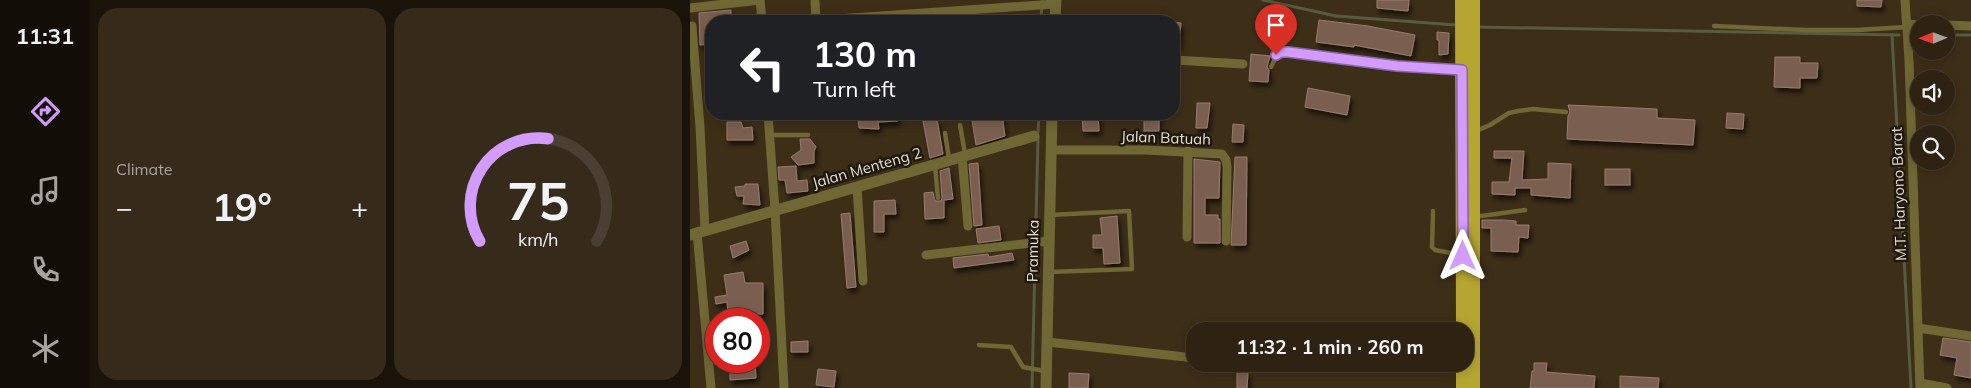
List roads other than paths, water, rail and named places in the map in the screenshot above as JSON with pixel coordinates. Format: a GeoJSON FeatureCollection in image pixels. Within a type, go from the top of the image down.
{"type":"FeatureCollection","features":[{"type":"Feature","properties":{"kind":"highway"},"geometry":{"type":"LineString","coordinates":[[1462,0],[1462,70],[1473,217],[1473,388]]}},
{"type":"Feature","properties":{"kind":"highway"},"geometry":{"type":"LineString","coordinates":[[1463,322],[1463,256],[1468,170],[1473,132],[1472,0]]}},
{"type":"Feature","properties":{"kind":"highway"},"geometry":{"type":"LineString","coordinates":[[1463,372],[1463,388]]}},
{"type":"Feature","properties":{"kind":"street"},"geometry":{"type":"LineString","coordinates":[[690,8],[760,0],[761,15]]}},
{"type":"Feature","properties":{"kind":"street","name":"M.T. Haryono Barat"},"geometry":{"type":"LineString","coordinates":[[1905,0],[1920,386]]}},
{"type":"Feature","properties":{"kind":"street"},"geometry":{"type":"LineString","coordinates":[[815,2],[818,15]]}},
{"type":"Feature","properties":{"kind":"street"},"geometry":{"type":"LineString","coordinates":[[898,15],[1052,3]]}},
{"type":"Feature","properties":{"kind":"street"},"geometry":{"type":"LineString","coordinates":[[692,26],[700,127],[697,232],[711,388]]}},
{"type":"Feature","properties":{"kind":"street"},"geometry":{"type":"LineString","coordinates":[[1955,26],[1971,26]]}},
{"type":"Feature","properties":{"kind":"street"},"geometry":{"type":"LineString","coordinates":[[1180,60],[1243,64]]}},
{"type":"Feature","properties":{"kind":"street"},"geometry":{"type":"LineString","coordinates":[[769,120],[784,388]]}},
{"type":"Feature","properties":{"kind":"street","name":"Pramuka"},"geometry":{"type":"LineString","coordinates":[[1046,388],[1048,272],[1044,241],[1049,215],[1052,150],[1043,134],[1049,120]]}},
{"type":"Feature","properties":{"kind":"street","name":"Jalan Menteng 2"},"geometry":{"type":"LineString","coordinates":[[697,232],[1043,134]]}},
{"type":"Feature","properties":{"kind":"street","name":"Jalan Batuah"},"geometry":{"type":"LineString","coordinates":[[1052,150],[1188,151],[1222,154],[1226,160],[1226,241]]}},
{"type":"Feature","properties":{"kind":"street"},"geometry":{"type":"LineString","coordinates":[[1187,237],[1188,151]]}},
{"type":"Feature","properties":{"kind":"street"},"geometry":{"type":"LineString","coordinates":[[963,156],[968,226]]}},
{"type":"Feature","properties":{"kind":"street"},"geometry":{"type":"LineString","coordinates":[[856,187],[863,281]]}},
{"type":"Feature","properties":{"kind":"street"},"geometry":{"type":"LineString","coordinates":[[926,255],[1044,241]]}},
{"type":"Feature","properties":{"kind":"street"},"geometry":{"type":"LineString","coordinates":[[1918,328],[1971,336]]}},
{"type":"Feature","properties":{"kind":"street"},"geometry":{"type":"LineString","coordinates":[[1048,342],[1186,357]]}},
{"type":"Feature","properties":{"kind":"street"},"geometry":{"type":"LineString","coordinates":[[1920,386],[1947,388]]}},
{"type":"Feature","properties":{"kind":"lane"},"geometry":{"type":"LineString","coordinates":[[1714,26],[1804,30],[1857,30],[1907,26]]}},
{"type":"Feature","properties":{"kind":"lane"},"geometry":{"type":"LineString","coordinates":[[1271,67],[1278,53],[1288,52],[1397,66],[1462,70]]}},
{"type":"Feature","properties":{"kind":"lane"},"geometry":{"type":"LineString","coordinates":[[1473,132],[1490,126],[1510,113],[1518,111],[1533,109],[1566,112]]}},
{"type":"Feature","properties":{"kind":"lane"},"geometry":{"type":"LineString","coordinates":[[960,125],[963,156]]}},
{"type":"Feature","properties":{"kind":"lane"},"geometry":{"type":"LineString","coordinates":[[945,133],[949,160]]}},
{"type":"Feature","properties":{"kind":"lane"},"geometry":{"type":"LineString","coordinates":[[770,135],[808,135]]}},
{"type":"Feature","properties":{"kind":"lane"},"geometry":{"type":"LineString","coordinates":[[934,165],[938,198]]}},
{"type":"Feature","properties":{"kind":"lane"},"geometry":{"type":"LineString","coordinates":[[1473,217],[1525,210]]}},
{"type":"Feature","properties":{"kind":"lane"},"geometry":{"type":"LineString","coordinates":[[1048,272],[1132,269],[1129,211],[1049,215]]}},
{"type":"Feature","properties":{"kind":"lane"},"geometry":{"type":"LineString","coordinates":[[1432,211],[1432,247],[1435,250],[1463,256]]}},
{"type":"Feature","properties":{"kind":"lane"},"geometry":{"type":"LineString","coordinates":[[979,346],[1011,348],[1024,368],[1047,371]]}},
{"type":"Feature","properties":{"kind":"waterway"},"geometry":{"type":"LineString","coordinates":[[1041,15],[1042,0]]}},
{"type":"Feature","properties":{"kind":"waterway"},"geometry":{"type":"LineString","coordinates":[[1263,0],[1336,16],[1456,25]]}},
{"type":"Feature","properties":{"kind":"waterway"},"geometry":{"type":"LineString","coordinates":[[1478,27],[1899,35]]}},
{"type":"Feature","properties":{"kind":"waterway"},"geometry":{"type":"LineString","coordinates":[[1892,35],[1911,388]]}},
{"type":"Feature","properties":{"kind":"waterway"},"geometry":{"type":"LineString","coordinates":[[1955,35],[1971,35]]}},
{"type":"Feature","properties":{"kind":"waterway"},"geometry":{"type":"LineString","coordinates":[[1038,132],[1039,120]]}},
{"type":"Feature","properties":{"kind":"waterway"},"geometry":{"type":"LineString","coordinates":[[1032,388],[1038,137]]}}]}
